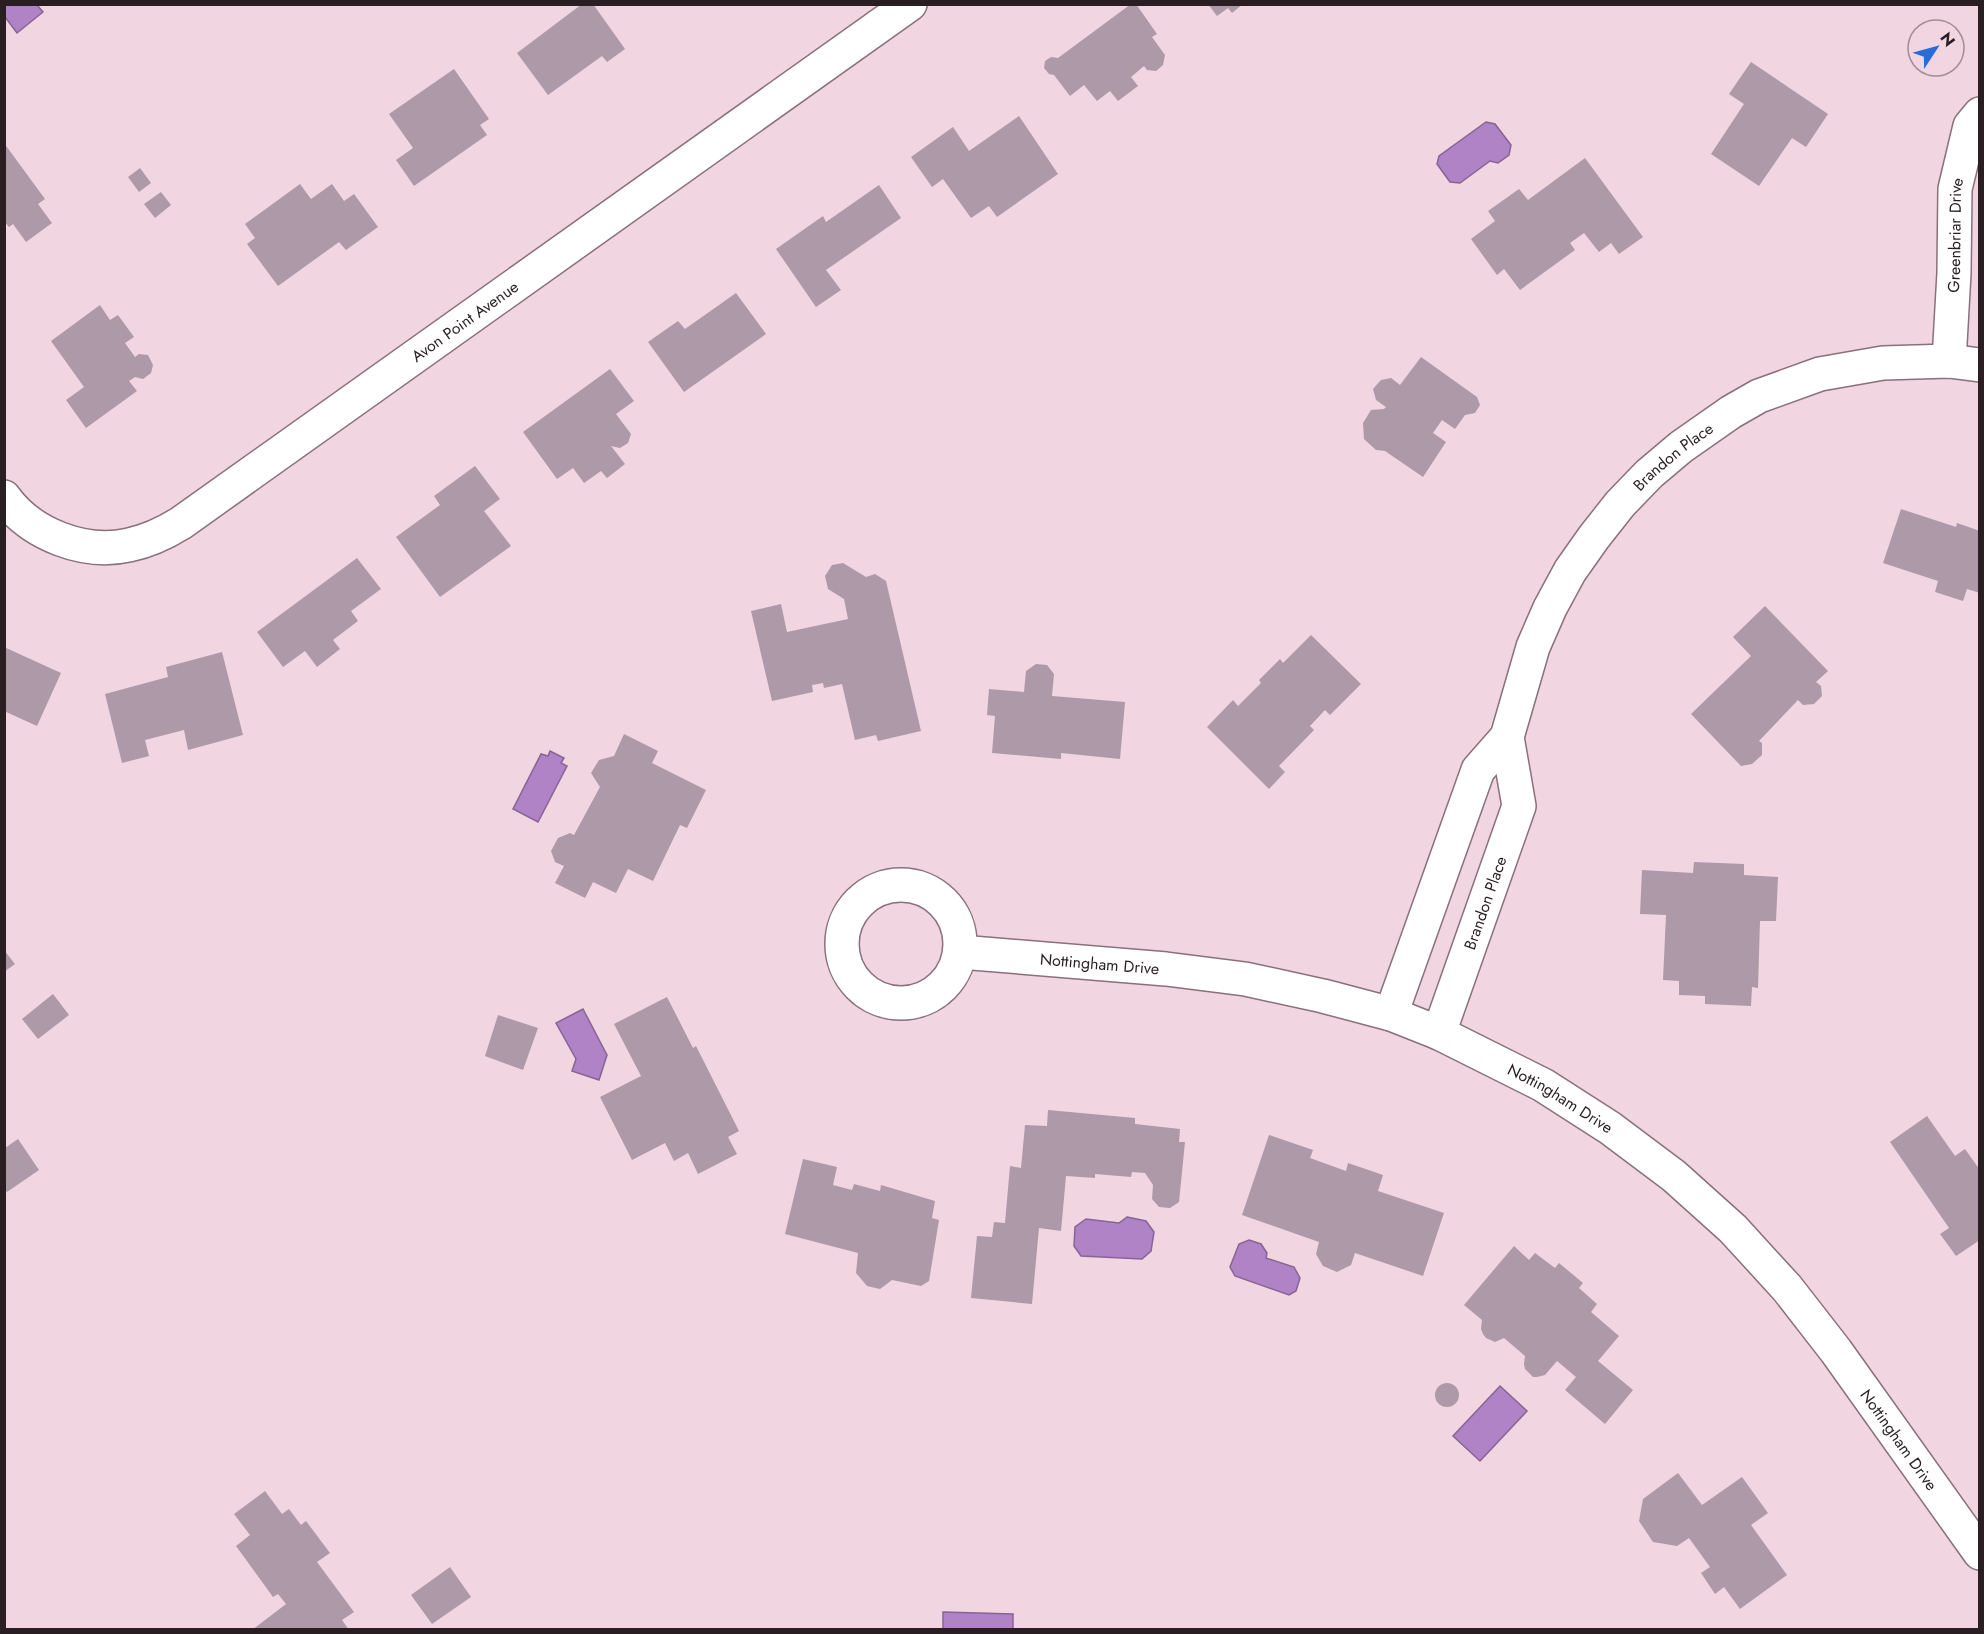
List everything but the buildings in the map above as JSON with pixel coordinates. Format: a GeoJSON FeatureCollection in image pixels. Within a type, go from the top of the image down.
{"type":"FeatureCollection","features":[{"type":"Feature","properties":{"kind":"street","name":"Avon Point Avenue"},"geometry":{"type":"LineString","coordinates":[[4,497],[33,525],[62,540],[95,548],[128,546],[160,536],[910,4]]}},
{"type":"Feature","properties":{"kind":"street","name":"Greenbriar Drive"},"geometry":{"type":"LineString","coordinates":[[1965,363],[1955,189],[1970,126],[1980,114]]}},
{"type":"Feature","properties":{"kind":"street","name":"Brandon Place"},"geometry":{"type":"LineString","coordinates":[[1439,1033],[1519,806],[1508,736],[1533,647],[1570,571],[1594,537],[1620,504],[1649,474],[1681,447],[1731,412],[1760,396],[1820,374],[1883,363],[1965,363]]}},
{"type":"Feature","properties":{"kind":"street","name":"Brandon Place"},"geometry":{"type":"LineString","coordinates":[[1391,1014],[1478,770],[1508,736]]}},
{"type":"Feature","properties":{"kind":"street","name":"Nottingham Drive"},"geometry":{"type":"LineString","coordinates":[[960,952],[1166,969],[1245,979],[1323,996],[1391,1014],[1439,1033],[1543,1086],[1610,1128],[1674,1176],[1733,1229],[1787,1288],[1836,1351],[1980,1553]]}},
{"type":"Feature","properties":{"kind":"shaded area"},"geometry":{"type":"Polygon","coordinates":[[[4,5],[37,5],[43,12],[17,33],[5,17],[4,5]]]}},
{"type":"Feature","properties":{"kind":"shaded area"},"geometry":{"type":"Polygon","coordinates":[[[1486,122],[1495,124],[1511,145],[1509,155],[1498,163],[1490,161],[1460,183],[1450,182],[1437,164],[1439,156],[1486,122]]]}},
{"type":"Feature","properties":{"kind":"shaded area"},"geometry":{"type":"Polygon","coordinates":[[[550,751],[564,758],[561,763],[567,766],[538,822],[513,809],[541,754],[548,756],[550,751]]]}},
{"type":"Feature","properties":{"kind":"shaded area"},"geometry":{"type":"Polygon","coordinates":[[[583,1009],[607,1055],[599,1080],[572,1071],[576,1059],[556,1023],[583,1009]]]}},
{"type":"Feature","properties":{"kind":"shaded area"},"geometry":{"type":"Polygon","coordinates":[[[1127,1217],[1146,1221],[1154,1232],[1151,1251],[1142,1259],[1081,1256],[1074,1246],[1075,1227],[1086,1219],[1119,1223],[1127,1217]]]}},
{"type":"Feature","properties":{"kind":"shaded area"},"geometry":{"type":"Polygon","coordinates":[[[1249,1240],[1261,1244],[1267,1253],[1266,1258],[1294,1267],[1300,1278],[1296,1291],[1289,1295],[1235,1276],[1230,1267],[1239,1244],[1249,1240]]]}},
{"type":"Feature","properties":{"kind":"shaded area"},"geometry":{"type":"Polygon","coordinates":[[[1500,1386],[1527,1411],[1480,1461],[1453,1436],[1500,1386]]]}},
{"type":"Feature","properties":{"kind":"shaded area"},"geometry":{"type":"Polygon","coordinates":[[[943,1612],[1013,1614],[1013,1629],[943,1629],[943,1612]]]}}]}
